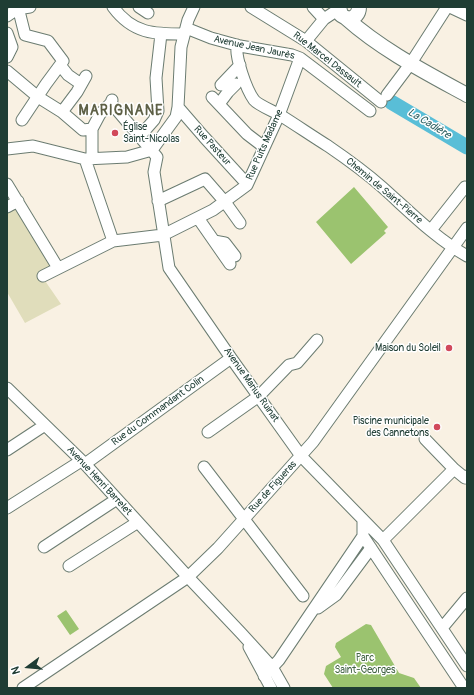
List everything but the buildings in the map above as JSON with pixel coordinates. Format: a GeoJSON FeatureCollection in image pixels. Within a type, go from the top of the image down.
{"type":"FeatureCollection","features":[{"type":"Feature","properties":{"kind":"main road"},"geometry":{"type":"LineString","coordinates":[[348,11],[363,33],[467,95]]}},
{"type":"Feature","properties":{"kind":"street"},"geometry":{"type":"LineString","coordinates":[[7,16],[16,8],[30,7]]}},
{"type":"Feature","properties":{"kind":"street"},"geometry":{"type":"LineString","coordinates":[[113,7],[132,26],[140,30],[161,34],[185,31]]}},
{"type":"Feature","properties":{"kind":"street"},"geometry":{"type":"LineString","coordinates":[[7,149],[33,146],[88,159],[127,158],[152,150],[176,117],[178,107],[180,64],[185,31],[194,7]]}},
{"type":"Feature","properties":{"kind":"street","name":"Rue Marcel Dassault"},"geometry":{"type":"LineString","coordinates":[[251,7],[306,41],[384,99],[411,63]]}},
{"type":"Feature","properties":{"kind":"street"},"geometry":{"type":"LineString","coordinates":[[314,7],[324,18]]}},
{"type":"Feature","properties":{"kind":"street"},"geometry":{"type":"LineString","coordinates":[[411,63],[448,7],[467,14]]}},
{"type":"Feature","properties":{"kind":"street"},"geometry":{"type":"LineString","coordinates":[[16,8],[19,11],[25,36],[48,41],[68,75],[84,80],[62,112]]}},
{"type":"Feature","properties":{"kind":"street"},"geometry":{"type":"LineString","coordinates":[[306,41],[324,18],[348,11]]}},
{"type":"Feature","properties":{"kind":"street","name":"Avenue Jean Jaurès"},"geometry":{"type":"LineString","coordinates":[[185,31],[237,45],[292,55],[300,58],[370,111]]}},
{"type":"Feature","properties":{"kind":"street"},"geometry":{"type":"LineString","coordinates":[[7,33],[12,47],[7,57]]}},
{"type":"Feature","properties":{"kind":"street"},"geometry":{"type":"LineString","coordinates":[[140,136],[154,120],[158,111],[156,78],[161,34]]}},
{"type":"Feature","properties":{"kind":"street","name":"Chemin de Saint-Pierre"},"geometry":{"type":"LineString","coordinates":[[237,45],[236,51],[241,68],[247,87],[254,101],[279,115],[330,148],[365,173],[453,248],[467,256]]}},
{"type":"Feature","properties":{"kind":"street","name":"Rue Puits Madame"},"geometry":{"type":"LineString","coordinates":[[43,276],[113,241],[163,235],[213,210],[247,184],[279,115],[300,58]]}},
{"type":"Feature","properties":{"kind":"street"},"geometry":{"type":"LineString","coordinates":[[22,120],[62,63]]}},
{"type":"Feature","properties":{"kind":"street"},"geometry":{"type":"LineString","coordinates":[[221,85],[241,68]]}},
{"type":"Feature","properties":{"kind":"street"},"geometry":{"type":"LineString","coordinates":[[7,71],[38,98],[62,112],[83,130],[92,129]]}},
{"type":"Feature","properties":{"kind":"street"},"geometry":{"type":"LineString","coordinates":[[236,84],[215,101],[247,134],[264,147]]}},
{"type":"Feature","properties":{"kind":"street"},"geometry":{"type":"LineString","coordinates":[[113,241],[88,159],[92,129],[100,114],[112,102],[152,150]]}},
{"type":"Feature","properties":{"kind":"street","name":"Rue Pasteur"},"geometry":{"type":"LineString","coordinates":[[178,107],[247,184]]}},
{"type":"Feature","properties":{"kind":"street","name":"Avenue Marius Ruinat"},"geometry":{"type":"LineString","coordinates":[[152,150],[157,157],[154,172],[169,268],[301,456],[383,540],[467,666]]}},
{"type":"Feature","properties":{"kind":"street"},"geometry":{"type":"LineString","coordinates":[[158,201],[206,179],[240,222]]}},
{"type":"Feature","properties":{"kind":"street"},"geometry":{"type":"LineString","coordinates":[[7,184],[58,268]]}},
{"type":"Feature","properties":{"kind":"street"},"geometry":{"type":"LineString","coordinates":[[431,230],[465,187]]}},
{"type":"Feature","properties":{"kind":"street"},"geometry":{"type":"LineString","coordinates":[[7,207],[18,201]]}},
{"type":"Feature","properties":{"kind":"street"},"geometry":{"type":"LineString","coordinates":[[198,218],[214,241],[225,243],[233,260]]}},
{"type":"Feature","properties":{"kind":"street","name":"Rue de Figueras"},"geometry":{"type":"LineString","coordinates":[[23,688],[188,577],[218,548],[313,442],[467,228]]}},
{"type":"Feature","properties":{"kind":"street"},"geometry":{"type":"LineString","coordinates":[[208,432],[259,396],[289,365],[297,363],[317,340]]}},
{"type":"Feature","properties":{"kind":"street","name":"Rue du Commandant Colin"},"geometry":{"type":"LineString","coordinates":[[7,508],[83,463],[231,358]]}},
{"type":"Feature","properties":{"kind":"street","name":"Avenue Henri Barrelet"},"geometry":{"type":"LineString","coordinates":[[7,388],[83,463],[241,633]]}},
{"type":"Feature","properties":{"kind":"street"},"geometry":{"type":"LineString","coordinates":[[7,450],[45,425]]}},
{"type":"Feature","properties":{"kind":"street"},"geometry":{"type":"LineString","coordinates":[[425,439],[454,469],[465,478],[467,476]]}},
{"type":"Feature","properties":{"kind":"street"},"geometry":{"type":"LineString","coordinates":[[204,467],[303,596]]}},
{"type":"Feature","properties":{"kind":"street"},"geometry":{"type":"LineString","coordinates":[[383,540],[454,469]]}},
{"type":"Feature","properties":{"kind":"street"},"geometry":{"type":"LineString","coordinates":[[44,547],[117,499]]}},
{"type":"Feature","properties":{"kind":"street"},"geometry":{"type":"LineString","coordinates":[[264,676],[279,660],[363,536],[364,520]]}},
{"type":"Feature","properties":{"kind":"street"},"geometry":{"type":"LineString","coordinates":[[69,566],[138,522]]}},
{"type":"Feature","properties":{"kind":"street"},"geometry":{"type":"LineString","coordinates":[[363,536],[464,688]]}},
{"type":"Feature","properties":{"kind":"street"},"geometry":{"type":"LineString","coordinates":[[312,611],[336,595],[371,548]]}},
{"type":"Feature","properties":{"kind":"street"},"geometry":{"type":"LineString","coordinates":[[442,628],[467,598]]}},
{"type":"Feature","properties":{"kind":"street"},"geometry":{"type":"LineString","coordinates":[[241,633],[272,667],[284,688]]}},
{"type":"Feature","properties":{"kind":"street"},"geometry":{"type":"LineString","coordinates":[[241,633],[271,688]]}},
{"type":"Feature","properties":{"kind":"shaded area"},"geometry":{"type":"Polygon","coordinates":[[[15,202],[54,268],[41,275],[61,304],[25,323],[7,292],[7,207],[15,202]]]}},
{"type":"Feature","properties":{"kind":"green space"},"geometry":{"type":"Polygon","coordinates":[[[354,187],[388,227],[384,231],[386,233],[351,264],[316,222],[354,187]]]}},
{"type":"Feature","properties":{"kind":"green space"},"geometry":{"type":"Polygon","coordinates":[[[66,610],[79,629],[70,635],[57,616],[66,610]]]}},
{"type":"Feature","properties":{"kind":"green space","name":"Parc Saint-Georges"},"geometry":{"type":"Polygon","coordinates":[[[366,624],[371,625],[399,673],[414,678],[421,688],[333,688],[324,674],[326,666],[341,657],[335,647],[336,643],[366,624]]]}},
{"type":"Feature","properties":{"kind":"waterway","name":"La Cadière"},"geometry":{"type":"LineString","coordinates":[[391,102],[467,147]]}},
{"type":"Feature","properties":{"kind":"place","name":"Église Saint-Nicolas"},"geometry":{"type":"Point","coordinates":[115,133]}},
{"type":"Feature","properties":{"kind":"place","name":"Maison du Soleil"},"geometry":{"type":"Point","coordinates":[449,348]}},
{"type":"Feature","properties":{"kind":"place","name":"Piscine municipale des Cannetons"},"geometry":{"type":"Point","coordinates":[437,427]}},
{"type":"Feature","properties":{"kind":"district","name":"MARIGNANE"},"geometry":{"type":"Point","coordinates":[121,111]}}]}
